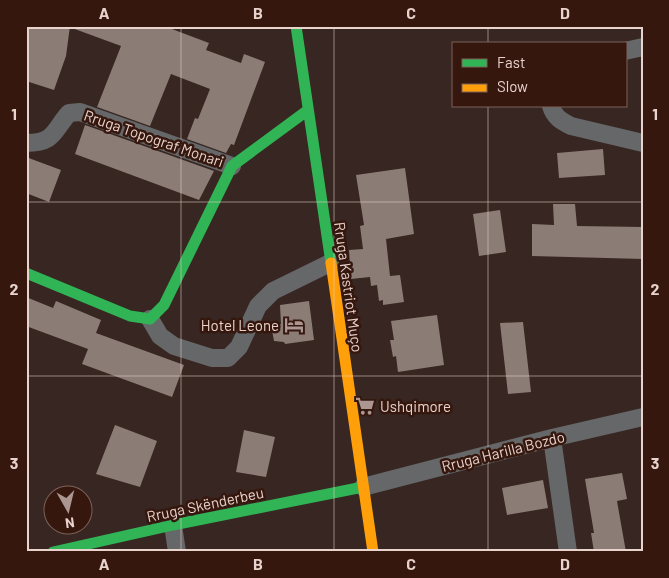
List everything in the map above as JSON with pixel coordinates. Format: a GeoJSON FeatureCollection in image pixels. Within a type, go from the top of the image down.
{"type":"FeatureCollection","features":[{"type":"Feature","properties":{"kind":"street","name":"Rruga Kastriot Muço"},"geometry":{"type":"LineString","coordinates":[[296,26],[373,552]]}},
{"type":"Feature","properties":{"kind":"street"},"geometry":{"type":"LineString","coordinates":[[626,50],[643,47]]}},
{"type":"Feature","properties":{"kind":"street"},"geometry":{"type":"LineString","coordinates":[[552,108],[553,113],[560,121],[571,126],[643,143]]}},
{"type":"Feature","properties":{"kind":"street","name":"Rruga Topograf Monari"},"geometry":{"type":"LineString","coordinates":[[26,143],[46,140],[56,132],[70,113],[80,112],[232,166],[308,110]]}},
{"type":"Feature","properties":{"kind":"street"},"geometry":{"type":"LineString","coordinates":[[150,319],[164,305],[232,166]]}},
{"type":"Feature","properties":{"kind":"street"},"geometry":{"type":"LineString","coordinates":[[150,319],[160,336],[174,346],[212,358],[228,358],[239,347],[258,306],[273,291],[330,263]]}},
{"type":"Feature","properties":{"kind":"street"},"geometry":{"type":"LineString","coordinates":[[26,273],[130,316],[150,319]]}},
{"type":"Feature","properties":{"kind":"street","name":"Rruga Harilla Bozdo"},"geometry":{"type":"LineString","coordinates":[[363,487],[552,438],[643,417]]}},
{"type":"Feature","properties":{"kind":"street"},"geometry":{"type":"LineString","coordinates":[[552,438],[568,552]]}},
{"type":"Feature","properties":{"kind":"street","name":"Rruga Skënderbeu"},"geometry":{"type":"LineString","coordinates":[[54,552],[173,525],[363,487]]}},
{"type":"Feature","properties":{"kind":"street"},"geometry":{"type":"LineString","coordinates":[[173,525],[177,552]]}},
{"type":"Feature","properties":{"kind":"building"},"geometry":{"type":"Polygon","coordinates":[[[26,26],[70,26],[66,56],[54,90],[26,81],[26,26]]]}},
{"type":"Feature","properties":{"kind":"building"},"geometry":{"type":"Polygon","coordinates":[[[72,26],[164,26],[209,43],[206,50],[241,63],[244,54],[265,62],[234,145],[231,144],[226,153],[187,139],[195,118],[198,119],[210,89],[171,74],[150,126],[97,107],[121,46],[72,28],[72,26]]]}},
{"type":"Feature","properties":{"kind":"building"},"geometry":{"type":"Polygon","coordinates":[[[85,125],[214,171],[199,200],[75,154],[85,125]]]}},
{"type":"Feature","properties":{"kind":"building"},"geometry":{"type":"Polygon","coordinates":[[[603,149],[605,175],[559,178],[557,153],[603,149]]]}},
{"type":"Feature","properties":{"kind":"building"},"geometry":{"type":"Polygon","coordinates":[[[26,157],[61,170],[49,202],[26,193],[26,157]]]}},
{"type":"Feature","properties":{"kind":"building"},"geometry":{"type":"Polygon","coordinates":[[[405,168],[414,234],[386,239],[390,276],[400,275],[404,302],[383,305],[383,300],[379,301],[377,285],[371,286],[370,277],[351,279],[349,250],[363,249],[360,226],[364,225],[356,175],[405,168]]]}},
{"type":"Feature","properties":{"kind":"building"},"geometry":{"type":"Polygon","coordinates":[[[553,204],[575,204],[577,226],[643,227],[643,259],[532,256],[532,224],[554,225],[553,204]]]}},
{"type":"Feature","properties":{"kind":"building"},"geometry":{"type":"Polygon","coordinates":[[[500,210],[506,252],[479,256],[473,214],[500,210]]]}},
{"type":"Feature","properties":{"kind":"building"},"geometry":{"type":"Polygon","coordinates":[[[26,297],[53,308],[56,301],[101,320],[96,333],[184,365],[172,397],[82,364],[88,349],[26,326],[26,297]]]}},
{"type":"Feature","properties":{"kind":"building","name":"Hotel Leone"},"geometry":{"type":"Polygon","coordinates":[[[309,301],[314,340],[285,344],[284,342],[274,341],[271,325],[281,324],[280,305],[309,301]]]}},
{"type":"Feature","properties":{"kind":"building"},"geometry":{"type":"Polygon","coordinates":[[[437,315],[444,365],[398,372],[396,356],[393,357],[390,340],[394,340],[391,321],[437,315]]]}},
{"type":"Feature","properties":{"kind":"building"},"geometry":{"type":"Polygon","coordinates":[[[523,322],[531,392],[508,394],[500,323],[523,322]]]}},
{"type":"Feature","properties":{"kind":"building"},"geometry":{"type":"Polygon","coordinates":[[[115,425],[157,441],[140,487],[96,474],[115,425]]]}},
{"type":"Feature","properties":{"kind":"building"},"geometry":{"type":"Polygon","coordinates":[[[244,430],[275,437],[266,477],[236,472],[244,430]]]}},
{"type":"Feature","properties":{"kind":"building"},"geometry":{"type":"Polygon","coordinates":[[[622,473],[627,499],[617,501],[626,552],[594,552],[591,533],[594,533],[585,479],[622,473]]]}},
{"type":"Feature","properties":{"kind":"building"},"geometry":{"type":"Polygon","coordinates":[[[543,480],[548,508],[507,515],[502,488],[543,480]]]}},
{"type":"Feature","properties":{"kind":"traffic: fast"},"geometry":{"type":"LineString","coordinates":[[296,26],[331,263]]}},
{"type":"Feature","properties":{"kind":"traffic: fast"},"geometry":{"type":"LineString","coordinates":[[26,273],[130,316],[150,319],[164,305],[232,166],[308,110]]}},
{"type":"Feature","properties":{"kind":"traffic: fast"},"geometry":{"type":"LineString","coordinates":[[53,552],[173,525],[363,487]]}},
{"type":"Feature","properties":{"kind":"traffic: slow"},"geometry":{"type":"LineString","coordinates":[[331,263],[373,552]]}},
{"type":"Feature","properties":{"kind":"place","name":"Hotel Leone"},"geometry":{"type":"Point","coordinates":[294,325]}},
{"type":"Feature","properties":{"kind":"place","name":"Ushqimore"},"geometry":{"type":"Point","coordinates":[365,406]}}]}
